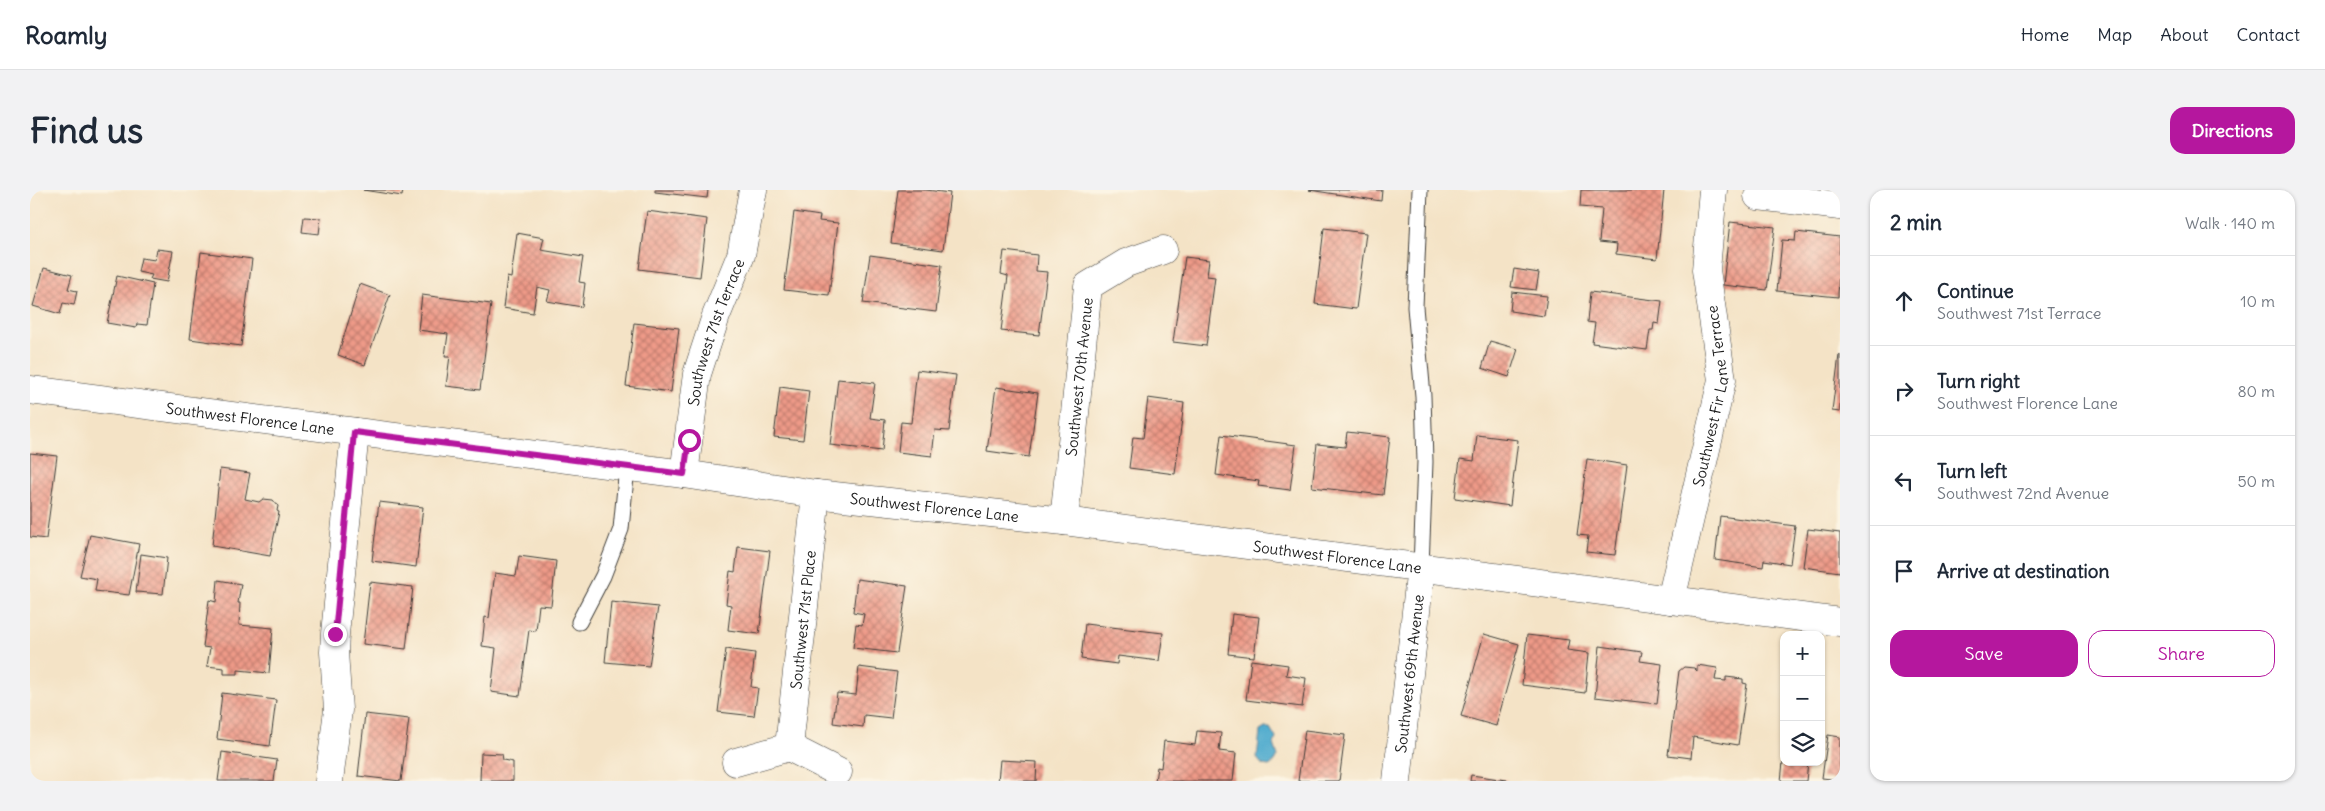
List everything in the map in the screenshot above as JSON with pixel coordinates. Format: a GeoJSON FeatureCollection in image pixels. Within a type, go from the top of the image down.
{"type":"FeatureCollection","features":[{"type":"Feature","properties":{"kind":"street","name":"Southwest 71st Terrace"},"geometry":{"type":"LineString","coordinates":[[684,474],[697,374],[716,316],[741,255],[753,190]]}},
{"type":"Feature","properties":{"kind":"street","name":"Southwest Fir Lane Terrace"},"geometry":{"type":"LineString","coordinates":[[1671,600],[1722,380],[1706,270],[1713,190]]}},
{"type":"Feature","properties":{"kind":"street"},"geometry":{"type":"LineString","coordinates":[[1758,196],[1840,206]]}},
{"type":"Feature","properties":{"kind":"street","name":"Southwest 70th Avenue"},"geometry":{"type":"LineString","coordinates":[[1064,521],[1088,286],[1126,263],[1163,250]]}},
{"type":"Feature","properties":{"kind":"street","name":"Southwest Florence Lane"},"geometry":{"type":"LineString","coordinates":[[30,390],[684,474],[816,494],[1064,521],[1840,622]]}},
{"type":"Feature","properties":{"kind":"street"},"geometry":{"type":"LineString","coordinates":[[329,781],[338,710],[334,652],[335,624],[354,432]]}},
{"type":"Feature","properties":{"kind":"street","name":"Southwest 71st Place"},"geometry":{"type":"LineString","coordinates":[[790,748],[816,494]]}},
{"type":"Feature","properties":{"kind":"street","name":"Southwest 69th Avenue"},"geometry":{"type":"LineString","coordinates":[[1397,781],[1421,567]]}},
{"type":"Feature","properties":{"kind":"street"},"geometry":{"type":"LineString","coordinates":[[736,762],[790,748],[838,772]]}},
{"type":"Feature","properties":{"kind":"lane"},"geometry":{"type":"LineString","coordinates":[[1420,190],[1415,306],[1423,396],[1424,462],[1421,567]]}},
{"type":"Feature","properties":{"kind":"lane"},"geometry":{"type":"LineString","coordinates":[[579,622],[603,576],[621,529],[627,467]]}},
{"type":"Feature","properties":{"kind":"water"},"geometry":{"type":"Polygon","coordinates":[[[1270,728],[1276,738],[1274,744],[1278,756],[1275,762],[1269,766],[1262,765],[1257,758],[1260,731],[1270,728]]]}},
{"type":"Feature","properties":{"kind":"building"},"geometry":{"type":"Polygon","coordinates":[[[363,190],[403,190],[402,196],[363,190]]]}},
{"type":"Feature","properties":{"kind":"building"},"geometry":{"type":"Polygon","coordinates":[[[655,190],[708,190],[707,198],[655,192],[655,190]]]}},
{"type":"Feature","properties":{"kind":"building"},"geometry":{"type":"Polygon","coordinates":[[[898,190],[926,190],[950,193],[943,250],[891,243],[898,190]]]}},
{"type":"Feature","properties":{"kind":"building"},"geometry":{"type":"Polygon","coordinates":[[[1309,190],[1382,190],[1381,201],[1309,190]]]}},
{"type":"Feature","properties":{"kind":"building"},"geometry":{"type":"Polygon","coordinates":[[[1581,190],[1664,190],[1657,259],[1616,254],[1617,244],[1599,242],[1602,209],[1580,207],[1581,190]]]}},
{"type":"Feature","properties":{"kind":"building"},"geometry":{"type":"Polygon","coordinates":[[[647,211],[707,219],[700,277],[639,269],[647,211]]]}},
{"type":"Feature","properties":{"kind":"building"},"geometry":{"type":"Polygon","coordinates":[[[794,212],[820,216],[819,221],[838,223],[829,295],[784,290],[794,212]]]}},
{"type":"Feature","properties":{"kind":"building"},"geometry":{"type":"Polygon","coordinates":[[[304,217],[321,218],[319,234],[302,232],[304,217]]]}},
{"type":"Feature","properties":{"kind":"building"},"geometry":{"type":"Polygon","coordinates":[[[1730,222],[1775,227],[1767,290],[1723,285],[1730,222]]]}},
{"type":"Feature","properties":{"kind":"building"},"geometry":{"type":"Polygon","coordinates":[[[1324,228],[1366,233],[1356,309],[1315,304],[1324,228]]]}},
{"type":"Feature","properties":{"kind":"building"},"geometry":{"type":"Polygon","coordinates":[[[1796,232],[1840,237],[1838,297],[1777,291],[1782,240],[1795,241],[1796,232]]]}},
{"type":"Feature","properties":{"kind":"building"},"geometry":{"type":"Polygon","coordinates":[[[517,233],[544,238],[541,250],[583,257],[579,282],[585,283],[582,307],[547,301],[550,290],[537,287],[533,313],[503,308],[507,277],[511,278],[517,233]]]}},
{"type":"Feature","properties":{"kind":"building"},"geometry":{"type":"Polygon","coordinates":[[[157,249],[173,251],[167,282],[150,279],[152,275],[138,272],[141,258],[155,260],[157,249]]]}},
{"type":"Feature","properties":{"kind":"building"},"geometry":{"type":"Polygon","coordinates":[[[1004,251],[1037,255],[1036,271],[1047,272],[1039,335],[1001,331],[1008,276],[1001,274],[1004,251]]]}},
{"type":"Feature","properties":{"kind":"building"},"geometry":{"type":"Polygon","coordinates":[[[201,252],[252,259],[241,346],[190,339],[201,252]]]}},
{"type":"Feature","properties":{"kind":"building"},"geometry":{"type":"Polygon","coordinates":[[[870,255],[942,265],[936,312],[863,303],[870,255]]]}},
{"type":"Feature","properties":{"kind":"building"},"geometry":{"type":"Polygon","coordinates":[[[1185,257],[1209,260],[1207,276],[1215,277],[1206,346],[1173,342],[1185,257]]]}},
{"type":"Feature","properties":{"kind":"building"},"geometry":{"type":"Polygon","coordinates":[[[44,268],[72,275],[68,289],[77,291],[74,305],[63,303],[60,314],[33,306],[44,268]]]}},
{"type":"Feature","properties":{"kind":"building"},"geometry":{"type":"Polygon","coordinates":[[[1514,269],[1539,273],[1536,290],[1511,287],[1514,269]]]}},
{"type":"Feature","properties":{"kind":"building"},"geometry":{"type":"Polygon","coordinates":[[[117,276],[153,284],[147,325],[137,324],[136,328],[107,323],[117,276]]]}},
{"type":"Feature","properties":{"kind":"building"},"geometry":{"type":"Polygon","coordinates":[[[360,284],[390,295],[365,365],[338,355],[360,284]]]}},
{"type":"Feature","properties":{"kind":"building"},"geometry":{"type":"Polygon","coordinates":[[[1512,292],[1547,296],[1544,316],[1510,311],[1512,292]]]}},
{"type":"Feature","properties":{"kind":"building"},"geometry":{"type":"Polygon","coordinates":[[[1590,292],[1662,301],[1659,324],[1654,323],[1653,330],[1650,330],[1647,350],[1592,343],[1595,323],[1587,322],[1590,292]]]}},
{"type":"Feature","properties":{"kind":"building"},"geometry":{"type":"Polygon","coordinates":[[[422,295],[491,304],[480,390],[446,386],[450,356],[445,356],[448,334],[418,330],[422,295]]]}},
{"type":"Feature","properties":{"kind":"building"},"geometry":{"type":"Polygon","coordinates":[[[634,323],[679,328],[671,392],[626,386],[634,323]]]}},
{"type":"Feature","properties":{"kind":"building"},"geometry":{"type":"Polygon","coordinates":[[[1490,341],[1518,349],[1509,377],[1482,368],[1490,341]]]}},
{"type":"Feature","properties":{"kind":"building"},"geometry":{"type":"Polygon","coordinates":[[[1840,355],[1840,412],[1832,411],[1840,355]]]}},
{"type":"Feature","properties":{"kind":"building"},"geometry":{"type":"Polygon","coordinates":[[[917,370],[956,375],[949,431],[935,430],[932,456],[898,452],[901,422],[911,423],[917,370]]]}},
{"type":"Feature","properties":{"kind":"building"},"geometry":{"type":"Polygon","coordinates":[[[838,379],[875,383],[870,418],[885,420],[882,451],[830,445],[838,379]]]}},
{"type":"Feature","properties":{"kind":"building"},"geometry":{"type":"Polygon","coordinates":[[[780,387],[809,391],[803,440],[774,437],[780,387]]]}},
{"type":"Feature","properties":{"kind":"building"},"geometry":{"type":"Polygon","coordinates":[[[996,387],[1038,393],[1029,457],[987,451],[996,387]]]}},
{"type":"Feature","properties":{"kind":"building"},"geometry":{"type":"Polygon","coordinates":[[[1148,398],[1184,403],[1175,474],[1129,468],[1133,437],[1143,438],[1148,398]]]}},
{"type":"Feature","properties":{"kind":"building"},"geometry":{"type":"Polygon","coordinates":[[[1347,432],[1390,437],[1383,495],[1312,487],[1317,444],[1345,447],[1347,432]]]}},
{"type":"Feature","properties":{"kind":"building"},"geometry":{"type":"Polygon","coordinates":[[[1221,435],[1296,445],[1290,490],[1258,486],[1259,481],[1216,475],[1221,435]]]}},
{"type":"Feature","properties":{"kind":"building"},"geometry":{"type":"Polygon","coordinates":[[[1477,435],[1518,440],[1510,506],[1455,498],[1460,459],[1474,461],[1477,435]]]}},
{"type":"Feature","properties":{"kind":"building"},"geometry":{"type":"Polygon","coordinates":[[[30,453],[57,456],[46,539],[30,537],[30,453]]]}},
{"type":"Feature","properties":{"kind":"building"},"geometry":{"type":"Polygon","coordinates":[[[1587,459],[1627,465],[1615,555],[1586,552],[1588,536],[1577,535],[1587,459]]]}},
{"type":"Feature","properties":{"kind":"building"},"geometry":{"type":"Polygon","coordinates":[[[220,469],[250,473],[245,499],[259,502],[263,499],[273,500],[278,506],[277,511],[279,512],[270,556],[212,546],[220,469]]]}},
{"type":"Feature","properties":{"kind":"building"},"geometry":{"type":"Polygon","coordinates":[[[379,502],[423,507],[416,567],[372,561],[379,502]]]}},
{"type":"Feature","properties":{"kind":"building"},"geometry":{"type":"Polygon","coordinates":[[[1720,516],[1795,526],[1790,564],[1764,560],[1763,567],[1715,560],[1720,516]]]}},
{"type":"Feature","properties":{"kind":"building"},"geometry":{"type":"Polygon","coordinates":[[[1808,529],[1840,533],[1840,572],[1803,567],[1808,529]]]}},
{"type":"Feature","properties":{"kind":"building"},"geometry":{"type":"Polygon","coordinates":[[[90,535],[139,544],[129,595],[95,591],[97,579],[80,576],[90,535]]]}},
{"type":"Feature","properties":{"kind":"building"},"geometry":{"type":"Polygon","coordinates":[[[738,547],[770,551],[759,634],[728,630],[731,605],[726,604],[730,571],[735,572],[738,547]]]}},
{"type":"Feature","properties":{"kind":"building"},"geometry":{"type":"Polygon","coordinates":[[[141,554],[167,558],[163,594],[136,592],[141,554]]]}},
{"type":"Feature","properties":{"kind":"building"},"geometry":{"type":"Polygon","coordinates":[[[519,556],[556,561],[551,606],[539,605],[536,631],[529,630],[520,696],[491,692],[496,648],[482,646],[485,617],[489,618],[495,573],[516,576],[519,556]]]}},
{"type":"Feature","properties":{"kind":"building"},"geometry":{"type":"Polygon","coordinates":[[[857,579],[907,586],[897,653],[853,648],[856,624],[862,625],[864,614],[853,612],[857,579]]]}},
{"type":"Feature","properties":{"kind":"building"},"geometry":{"type":"Polygon","coordinates":[[[218,580],[241,584],[238,603],[240,603],[239,625],[273,628],[269,673],[238,670],[238,674],[224,674],[224,668],[207,666],[210,648],[203,647],[209,600],[216,602],[218,580]]]}},
{"type":"Feature","properties":{"kind":"building"},"geometry":{"type":"Polygon","coordinates":[[[370,582],[413,587],[406,649],[363,644],[370,582]]]}},
{"type":"Feature","properties":{"kind":"building"},"geometry":{"type":"Polygon","coordinates":[[[611,602],[658,607],[649,666],[605,662],[611,602]]]}},
{"type":"Feature","properties":{"kind":"building"},"geometry":{"type":"Polygon","coordinates":[[[1232,614],[1259,617],[1254,657],[1228,654],[1232,614]]]}},
{"type":"Feature","properties":{"kind":"building"},"geometry":{"type":"Polygon","coordinates":[[[1085,624],[1163,633],[1159,661],[1118,656],[1117,664],[1081,659],[1085,624]]]}},
{"type":"Feature","properties":{"kind":"building"},"geometry":{"type":"Polygon","coordinates":[[[1484,634],[1519,644],[1496,726],[1461,716],[1484,634]]]}},
{"type":"Feature","properties":{"kind":"building"},"geometry":{"type":"Polygon","coordinates":[[[1527,635],[1569,640],[1567,650],[1589,653],[1585,693],[1522,685],[1527,635]]]}},
{"type":"Feature","properties":{"kind":"building"},"geometry":{"type":"Polygon","coordinates":[[[1600,646],[1642,652],[1640,661],[1662,664],[1657,704],[1595,697],[1600,646]]]}},
{"type":"Feature","properties":{"kind":"building"},"geometry":{"type":"Polygon","coordinates":[[[726,649],[755,653],[751,687],[758,688],[754,716],[718,712],[726,649]]]}},
{"type":"Feature","properties":{"kind":"building"},"geometry":{"type":"Polygon","coordinates":[[[1251,660],[1288,665],[1286,675],[1306,678],[1302,707],[1246,700],[1251,660]]]}},
{"type":"Feature","properties":{"kind":"building"},"geometry":{"type":"Polygon","coordinates":[[[1697,665],[1717,668],[1715,680],[1726,681],[1726,677],[1743,679],[1743,683],[1747,684],[1738,745],[1693,737],[1691,758],[1668,755],[1679,671],[1684,667],[1694,668],[1697,671],[1697,665]]]}},
{"type":"Feature","properties":{"kind":"building"},"geometry":{"type":"Polygon","coordinates":[[[859,667],[897,672],[891,718],[864,715],[863,727],[833,723],[837,693],[856,695],[859,667]]]}},
{"type":"Feature","properties":{"kind":"building"},"geometry":{"type":"Polygon","coordinates":[[[222,693],[276,700],[270,746],[217,739],[222,693]]]}},
{"type":"Feature","properties":{"kind":"building"},"geometry":{"type":"Polygon","coordinates":[[[365,714],[409,719],[401,781],[358,776],[365,714]]]}},
{"type":"Feature","properties":{"kind":"building"},"geometry":{"type":"Polygon","coordinates":[[[1305,730],[1345,735],[1339,781],[1298,781],[1305,730]]]}},
{"type":"Feature","properties":{"kind":"building"},"geometry":{"type":"Polygon","coordinates":[[[1197,731],[1221,733],[1219,751],[1236,753],[1233,781],[1155,781],[1157,767],[1161,768],[1164,741],[1195,745],[1197,731]]]}},
{"type":"Feature","properties":{"kind":"building"},"geometry":{"type":"Polygon","coordinates":[[[1828,735],[1840,737],[1840,780],[1822,778],[1828,735]]]}},
{"type":"Feature","properties":{"kind":"building"},"geometry":{"type":"Polygon","coordinates":[[[222,752],[277,760],[274,781],[218,781],[222,752]]]}},
{"type":"Feature","properties":{"kind":"building"},"geometry":{"type":"Polygon","coordinates":[[[481,753],[502,754],[503,760],[513,762],[513,781],[480,781],[481,753]]]}},
{"type":"Feature","properties":{"kind":"building"},"geometry":{"type":"Polygon","coordinates":[[[1000,760],[1037,762],[1036,781],[998,781],[1000,760]]]}},
{"type":"Feature","properties":{"kind":"building"},"geometry":{"type":"Polygon","coordinates":[[[1783,766],[1808,766],[1806,781],[1781,781],[1783,766]]]}},
{"type":"Feature","properties":{"kind":"building"},"geometry":{"type":"Polygon","coordinates":[[[1471,775],[1507,780],[1507,781],[1470,781],[1471,775]]]}},
{"type":"Feature","properties":{"kind":"route"},"geometry":{"type":"LineString","coordinates":[[335,634],[354,432],[684,474],[689,440]]}}]}
